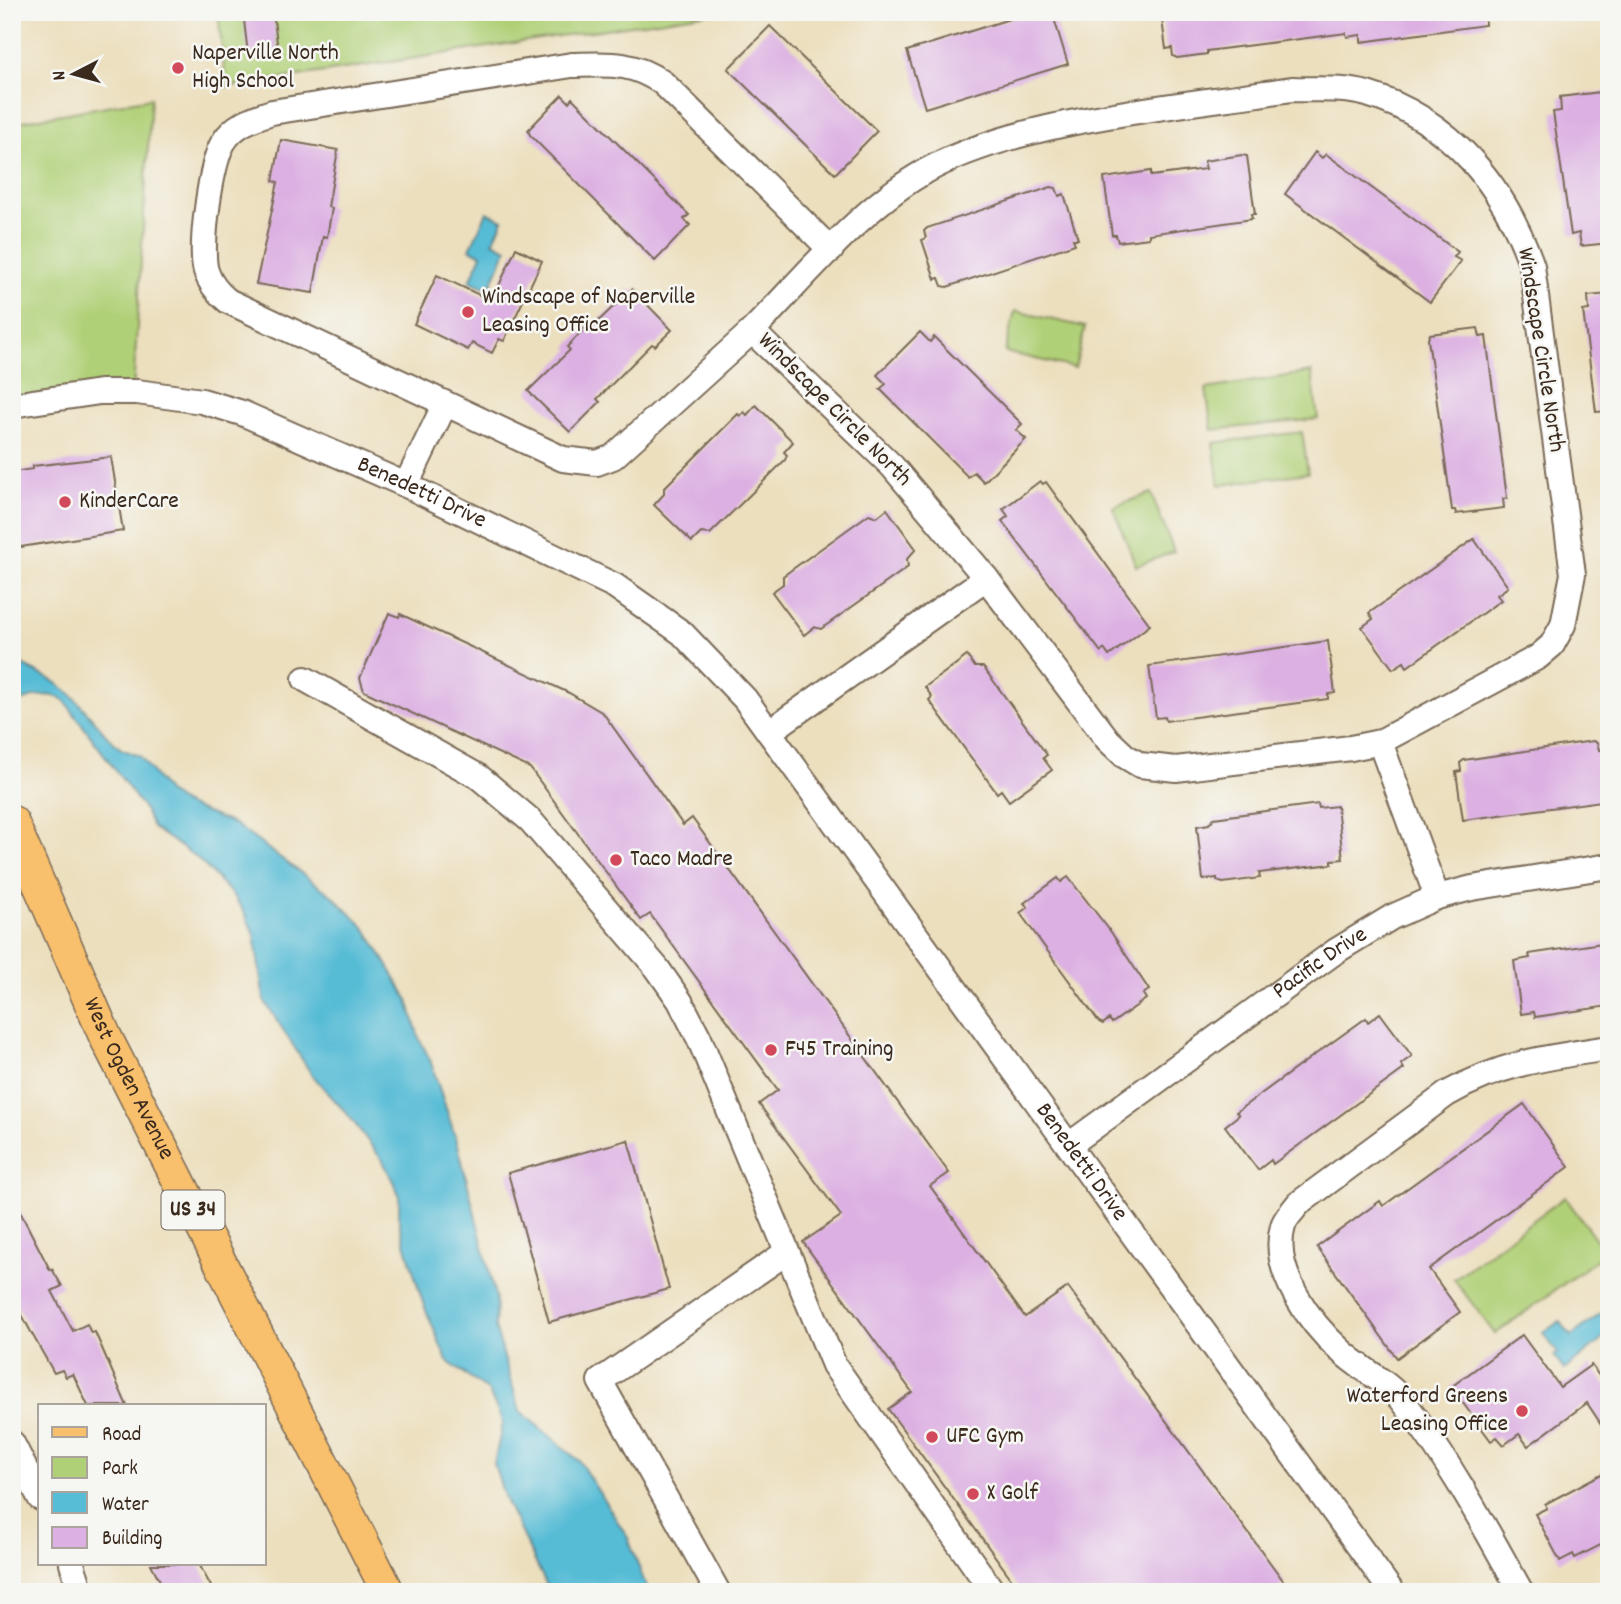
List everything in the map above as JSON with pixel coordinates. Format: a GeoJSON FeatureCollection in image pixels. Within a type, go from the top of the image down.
{"type":"FeatureCollection","features":[{"type":"Feature","properties":{"kind":"main road","name":"West Ogden Avenue"},"geometry":{"type":"LineString","coordinates":[[12,822],[105,1037],[387,1592]]}},
{"type":"Feature","properties":{"kind":"street"},"geometry":{"type":"LineString","coordinates":[[751,331],[625,449],[597,463],[563,459],[228,301],[216,291],[206,271],[204,253],[216,156],[224,141],[239,125],[272,112],[572,65],[620,64],[642,69],[663,83],[831,250]]}},
{"type":"Feature","properties":{"kind":"street","name":"Windscape Circle North"},"geometry":{"type":"LineString","coordinates":[[1292,89],[1366,94],[1399,108],[1461,148],[1498,192],[1519,229],[1532,266],[1573,574],[1570,601],[1563,625],[1552,645],[1538,657],[1380,742],[1351,748],[1176,769],[1140,765],[1108,740],[986,578],[892,466],[751,331],[831,250],[883,201],[920,174],[1010,139],[1124,115],[1292,89]]}},
{"type":"Feature","properties":{"kind":"street","name":"Benedetti Drive"},"geometry":{"type":"LineString","coordinates":[[12,405],[100,392],[147,393],[202,401],[242,413],[406,485],[604,580],[649,607],[709,659],[769,733],[1392,1592]]}},
{"type":"Feature","properties":{"kind":"street"},"geometry":{"type":"LineString","coordinates":[[406,485],[445,404]]}},
{"type":"Feature","properties":{"kind":"street"},"geometry":{"type":"LineString","coordinates":[[769,733],[986,578]]}},
{"type":"Feature","properties":{"kind":"street"},"geometry":{"type":"LineString","coordinates":[[305,678],[479,776],[506,797],[530,820],[657,968],[680,1001],[699,1038],[825,1345],[844,1383],[993,1592]]}},
{"type":"Feature","properties":{"kind":"street"},"geometry":{"type":"LineString","coordinates":[[1380,742],[1437,897]]}},
{"type":"Feature","properties":{"kind":"street","name":"Pacific Drive"},"geometry":{"type":"LineString","coordinates":[[1069,1145],[1336,951],[1392,917],[1437,897],[1499,883],[1609,866]]}},
{"type":"Feature","properties":{"kind":"street"},"geometry":{"type":"LineString","coordinates":[[1521,1592],[1470,1499],[1402,1399],[1340,1351],[1295,1293],[1284,1271],[1280,1247],[1283,1224],[1298,1204],[1447,1094],[1472,1080],[1522,1062],[1609,1048]]}},
{"type":"Feature","properties":{"kind":"street"},"geometry":{"type":"LineString","coordinates":[[718,1592],[600,1381],[787,1252]]}},
{"type":"Feature","properties":{"kind":"street"},"geometry":{"type":"LineString","coordinates":[[12,1443],[38,1494]]}},
{"type":"Feature","properties":{"kind":"street"},"geometry":{"type":"LineString","coordinates":[[73,1566],[81,1592]]}},
{"type":"Feature","properties":{"kind":"green space"},"geometry":{"type":"Polygon","coordinates":[[[218,12],[717,12],[226,87],[218,12]]]}},
{"type":"Feature","properties":{"kind":"green space"},"geometry":{"type":"Polygon","coordinates":[[[151,98],[133,392],[12,405],[12,123],[151,98]]]}},
{"type":"Feature","properties":{"kind":"green space"},"geometry":{"type":"Polygon","coordinates":[[[1015,311],[1085,327],[1075,368],[1005,352],[1015,311]]]}},
{"type":"Feature","properties":{"kind":"green space"},"geometry":{"type":"Polygon","coordinates":[[[1312,372],[1318,419],[1212,430],[1206,389],[1312,372]]]}},
{"type":"Feature","properties":{"kind":"green space"},"geometry":{"type":"Polygon","coordinates":[[[1302,432],[1308,473],[1219,485],[1213,443],[1302,432]]]}},
{"type":"Feature","properties":{"kind":"green space"},"geometry":{"type":"Polygon","coordinates":[[[1151,493],[1174,552],[1136,566],[1113,507],[1151,493]]]}},
{"type":"Feature","properties":{"kind":"green space"},"geometry":{"type":"Polygon","coordinates":[[[1565,1197],[1606,1253],[1495,1334],[1454,1279],[1565,1197]]]}},
{"type":"Feature","properties":{"kind":"water"},"geometry":{"type":"Polygon","coordinates":[[[487,212],[503,220],[493,242],[507,249],[489,289],[470,281],[482,255],[470,249],[487,212]]]}},
{"type":"Feature","properties":{"kind":"water"},"geometry":{"type":"Polygon","coordinates":[[[12,660],[54,681],[71,694],[121,749],[140,756],[168,793],[184,804],[234,824],[334,897],[366,929],[408,1000],[458,1145],[496,1299],[495,1327],[520,1411],[579,1461],[628,1538],[648,1592],[550,1592],[506,1502],[494,1464],[503,1422],[488,1391],[447,1361],[423,1303],[399,1223],[399,1194],[383,1161],[349,1116],[312,1075],[264,1000],[254,933],[243,910],[231,893],[196,857],[153,828],[144,809],[64,700],[44,695],[24,701],[12,688],[12,660]]]}},
{"type":"Feature","properties":{"kind":"water"},"geometry":{"type":"Polygon","coordinates":[[[1601,1314],[1609,1325],[1609,1334],[1564,1370],[1554,1356],[1558,1353],[1543,1333],[1560,1321],[1571,1336],[1601,1314]]]}},
{"type":"Feature","properties":{"kind":"building"},"geometry":{"type":"Polygon","coordinates":[[[243,12],[273,12],[278,50],[248,54],[243,12]]]}},
{"type":"Feature","properties":{"kind":"building"},"geometry":{"type":"Polygon","coordinates":[[[1032,12],[1052,12],[1068,64],[925,108],[907,51],[1032,12]]]}},
{"type":"Feature","properties":{"kind":"building"},"geometry":{"type":"Polygon","coordinates":[[[1161,12],[1485,12],[1485,25],[1361,42],[1361,35],[1347,37],[1346,33],[1207,51],[1207,54],[1177,58],[1173,56],[1172,48],[1166,49],[1161,12]]]}},
{"type":"Feature","properties":{"kind":"building"},"geometry":{"type":"Polygon","coordinates":[[[770,26],[877,131],[835,174],[728,69],[770,26]]]}},
{"type":"Feature","properties":{"kind":"building"},"geometry":{"type":"Polygon","coordinates":[[[1609,91],[1609,243],[1581,246],[1579,233],[1571,235],[1553,112],[1561,111],[1560,97],[1609,91]]]}},
{"type":"Feature","properties":{"kind":"building"},"geometry":{"type":"Polygon","coordinates":[[[562,95],[569,102],[572,98],[689,215],[684,219],[690,225],[655,261],[530,135],[528,130],[562,95]]]}},
{"type":"Feature","properties":{"kind":"building"},"geometry":{"type":"Polygon","coordinates":[[[281,140],[338,150],[328,207],[332,208],[327,237],[323,236],[313,293],[256,284],[278,182],[273,181],[281,140]]]}},
{"type":"Feature","properties":{"kind":"building"},"geometry":{"type":"Polygon","coordinates":[[[1315,152],[1322,158],[1326,154],[1458,252],[1454,257],[1461,261],[1430,302],[1285,194],[1315,152]]]}},
{"type":"Feature","properties":{"kind":"building"},"geometry":{"type":"Polygon","coordinates":[[[1247,156],[1255,214],[1251,214],[1252,219],[1149,234],[1149,238],[1118,242],[1116,235],[1112,235],[1104,178],[1151,171],[1151,176],[1206,169],[1204,161],[1247,156]]]}},
{"type":"Feature","properties":{"kind":"building"},"geometry":{"type":"Polygon","coordinates":[[[1051,187],[1056,188],[1059,196],[1064,194],[1078,239],[1073,239],[1075,244],[947,287],[942,286],[939,278],[935,279],[922,240],[926,238],[924,231],[927,228],[1051,187]]]}},
{"type":"Feature","properties":{"kind":"building","name":"Windscape of Naperville Leasing Office"},"geometry":{"type":"Polygon","coordinates":[[[516,248],[542,261],[504,341],[499,339],[492,353],[472,343],[468,350],[414,324],[437,275],[492,301],[516,248]]]}},
{"type":"Feature","properties":{"kind":"building"},"geometry":{"type":"Polygon","coordinates":[[[632,289],[672,330],[655,346],[652,344],[597,399],[600,402],[570,432],[528,391],[570,350],[567,347],[587,326],[590,329],[632,289]]]}},
{"type":"Feature","properties":{"kind":"building"},"geometry":{"type":"Polygon","coordinates":[[[1609,294],[1609,411],[1596,412],[1583,311],[1589,310],[1588,296],[1609,294]]]}},
{"type":"Feature","properties":{"kind":"building"},"geometry":{"type":"Polygon","coordinates":[[[1478,328],[1480,337],[1486,336],[1507,498],[1503,499],[1504,508],[1456,514],[1455,510],[1452,510],[1428,339],[1430,334],[1478,328]]]}},
{"type":"Feature","properties":{"kind":"building"},"geometry":{"type":"Polygon","coordinates":[[[920,332],[930,342],[934,337],[1022,424],[1016,430],[1026,439],[984,482],[974,472],[968,477],[880,389],[886,384],[877,375],[920,332]]]}},
{"type":"Feature","properties":{"kind":"building"},"geometry":{"type":"Polygon","coordinates":[[[756,405],[793,442],[784,452],[787,455],[785,460],[710,534],[701,533],[692,542],[654,505],[664,494],[664,488],[738,414],[740,416],[744,412],[747,415],[756,405]]]}},
{"type":"Feature","properties":{"kind":"building","name":"KinderCare"},"geometry":{"type":"Polygon","coordinates":[[[111,457],[123,531],[14,548],[12,472],[33,469],[33,466],[111,457]]]}},
{"type":"Feature","properties":{"kind":"building"},"geometry":{"type":"Polygon","coordinates":[[[1040,481],[1043,484],[1046,482],[1150,625],[1109,656],[1104,649],[1101,652],[1002,521],[1008,516],[1003,509],[1040,481]]]}},
{"type":"Feature","properties":{"kind":"building"},"geometry":{"type":"Polygon","coordinates":[[[887,509],[916,549],[907,559],[908,567],[821,629],[814,627],[804,635],[772,592],[783,584],[783,576],[869,514],[877,517],[887,509]]]}},
{"type":"Feature","properties":{"kind":"building"},"geometry":{"type":"Polygon","coordinates":[[[1474,539],[1508,587],[1497,595],[1501,600],[1407,667],[1404,662],[1393,669],[1362,627],[1373,619],[1369,613],[1474,539]]]}},
{"type":"Feature","properties":{"kind":"building"},"geometry":{"type":"Polygon","coordinates":[[[389,613],[399,617],[400,614],[569,693],[603,713],[683,825],[692,818],[949,1173],[930,1186],[1025,1317],[1068,1287],[1285,1583],[1273,1592],[1021,1592],[888,1409],[912,1392],[803,1242],[841,1216],[759,1104],[778,1090],[650,914],[641,920],[530,768],[364,691],[360,678],[389,613]]]}},
{"type":"Feature","properties":{"kind":"building"},"geometry":{"type":"Polygon","coordinates":[[[1328,641],[1335,693],[1328,694],[1328,699],[1166,721],[1165,717],[1156,718],[1149,666],[1328,641]]]}},
{"type":"Feature","properties":{"kind":"building"},"geometry":{"type":"Polygon","coordinates":[[[967,656],[975,667],[983,667],[995,683],[1047,755],[1043,758],[1052,770],[1009,801],[1001,790],[997,793],[929,700],[932,697],[925,687],[967,656]]]}},
{"type":"Feature","properties":{"kind":"building"},"geometry":{"type":"Polygon","coordinates":[[[1593,741],[1597,743],[1599,750],[1604,749],[1609,800],[1463,820],[1456,772],[1461,771],[1460,763],[1464,760],[1593,741]]]}},
{"type":"Feature","properties":{"kind":"building"},"geometry":{"type":"Polygon","coordinates":[[[1318,804],[1319,808],[1337,806],[1343,859],[1332,860],[1332,864],[1259,873],[1260,878],[1223,883],[1217,881],[1217,878],[1203,880],[1197,826],[1209,824],[1214,818],[1318,804]]]}},
{"type":"Feature","properties":{"kind":"building"},"geometry":{"type":"Polygon","coordinates":[[[1068,877],[1111,932],[1149,990],[1143,994],[1146,999],[1112,1023],[1109,1019],[1103,1024],[1099,1022],[1020,913],[1028,907],[1024,903],[1058,878],[1061,882],[1068,877]]]}},
{"type":"Feature","properties":{"kind":"building"},"geometry":{"type":"Polygon","coordinates":[[[1609,942],[1609,1006],[1535,1017],[1534,1012],[1521,1014],[1514,961],[1530,958],[1529,954],[1609,942]]]}},
{"type":"Feature","properties":{"kind":"building"},"geometry":{"type":"Polygon","coordinates":[[[1380,1013],[1412,1056],[1401,1064],[1404,1069],[1273,1164],[1271,1160],[1258,1170],[1225,1126],[1239,1115],[1236,1112],[1366,1018],[1368,1022],[1380,1013]]]}},
{"type":"Feature","properties":{"kind":"building"},"geometry":{"type":"Polygon","coordinates":[[[1524,1104],[1569,1167],[1429,1269],[1460,1312],[1397,1358],[1317,1247],[1380,1201],[1383,1206],[1524,1104]]]}},
{"type":"Feature","properties":{"kind":"building"},"geometry":{"type":"Polygon","coordinates":[[[628,1140],[669,1289],[549,1322],[508,1173],[628,1140]]]}},
{"type":"Feature","properties":{"kind":"building"},"geometry":{"type":"Polygon","coordinates":[[[12,1196],[50,1270],[52,1269],[62,1286],[52,1291],[73,1331],[87,1324],[91,1333],[95,1332],[126,1404],[87,1404],[73,1374],[66,1377],[62,1370],[54,1373],[12,1296],[12,1196]]]}},
{"type":"Feature","properties":{"kind":"building","name":"Waterford Greens Leasing Office"},"geometry":{"type":"Polygon","coordinates":[[[1522,1335],[1560,1387],[1591,1365],[1609,1389],[1609,1436],[1587,1403],[1528,1446],[1519,1434],[1504,1445],[1497,1437],[1491,1441],[1451,1387],[1522,1335]]]}},
{"type":"Feature","properties":{"kind":"building"},"geometry":{"type":"Polygon","coordinates":[[[1609,1470],[1609,1541],[1575,1558],[1573,1554],[1560,1561],[1535,1514],[1547,1508],[1545,1504],[1609,1470]]]}},
{"type":"Feature","properties":{"kind":"building"},"geometry":{"type":"Polygon","coordinates":[[[152,1566],[200,1566],[214,1592],[166,1592],[152,1566]]]}},
{"type":"Feature","properties":{"kind":"place","name":"Naperville North High School"},"geometry":{"type":"Point","coordinates":[178,68]}},
{"type":"Feature","properties":{"kind":"place","name":"Windscape of Naperville Leasing Office"},"geometry":{"type":"Point","coordinates":[468,312]}},
{"type":"Feature","properties":{"kind":"place","name":"KinderCare"},"geometry":{"type":"Point","coordinates":[65,502]}},
{"type":"Feature","properties":{"kind":"place","name":"Taco Madre"},"geometry":{"type":"Point","coordinates":[616,860]}},
{"type":"Feature","properties":{"kind":"place","name":"F45 Training"},"geometry":{"type":"Point","coordinates":[771,1050]}},
{"type":"Feature","properties":{"kind":"place","name":"Waterford Greens Leasing Office"},"geometry":{"type":"Point","coordinates":[1522,1411]}},
{"type":"Feature","properties":{"kind":"place","name":"UFC Gym"},"geometry":{"type":"Point","coordinates":[932,1437]}},
{"type":"Feature","properties":{"kind":"place","name":"X Golf"},"geometry":{"type":"Point","coordinates":[973,1494]}}]}
